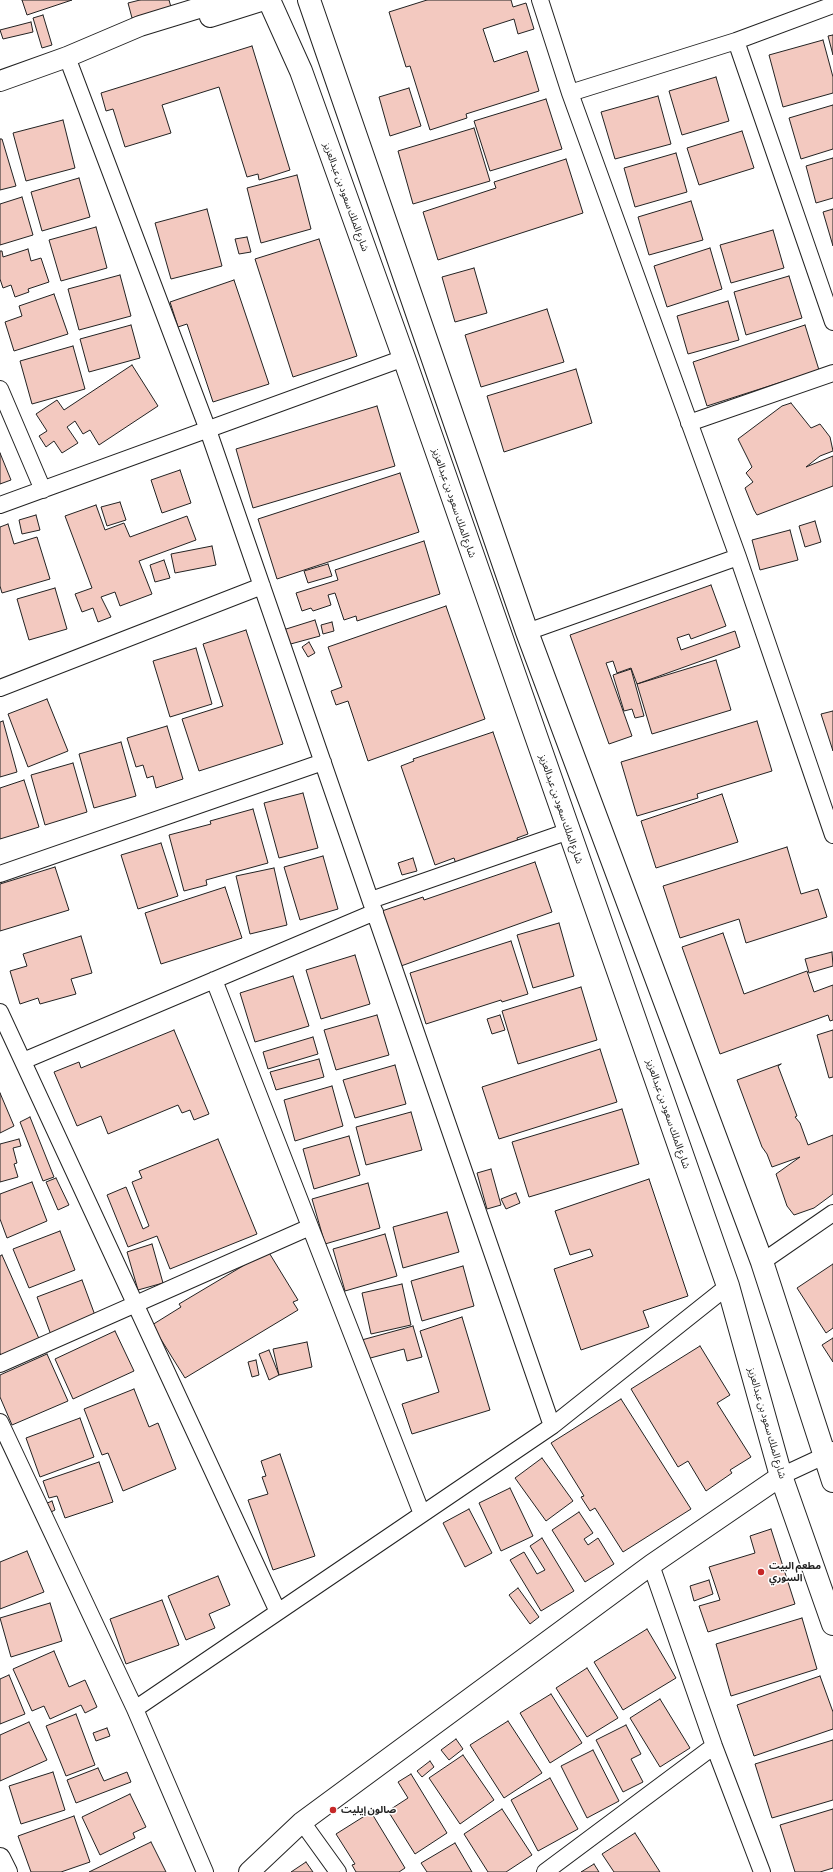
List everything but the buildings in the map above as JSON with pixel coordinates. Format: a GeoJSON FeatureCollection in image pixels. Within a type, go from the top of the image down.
{"type":"FeatureCollection","features":[{"type":"Feature","properties":{"kind":"main road","name":"شارع الملك سعود بن عبدالعزيز"},"geometry":{"type":"LineString","coordinates":[[269,0],[301,71],[404,358],[728,1286],[781,1476],[833,1624]]}},
{"type":"Feature","properties":{"kind":"main road"},"geometry":{"type":"LineString","coordinates":[[279,0],[301,71]]}},
{"type":"Feature","properties":{"kind":"main road"},"geometry":{"type":"LineString","coordinates":[[309,0],[527,632],[762,1262],[829,1453],[833,1481]]}},
{"type":"Feature","properties":{"kind":"street"},"geometry":{"type":"LineString","coordinates":[[0,81],[67,57],[140,26],[225,0]]}},
{"type":"Feature","properties":{"kind":"street"},"geometry":{"type":"LineString","coordinates":[[67,57],[145,38],[264,0]]}},
{"type":"Feature","properties":{"kind":"street"},"geometry":{"type":"LineString","coordinates":[[540,0],[570,93],[738,557],[833,835]]}},
{"type":"Feature","properties":{"kind":"street"},"geometry":{"type":"LineString","coordinates":[[570,93],[736,41],[833,5]]}},
{"type":"Feature","properties":{"kind":"street"},"geometry":{"type":"LineString","coordinates":[[736,41],[833,322]]}},
{"type":"Feature","properties":{"kind":"street"},"geometry":{"type":"LineString","coordinates":[[67,57],[208,430],[552,1426]]}},
{"type":"Feature","properties":{"kind":"street"},"geometry":{"type":"LineString","coordinates":[[0,505],[404,358]]}},
{"type":"Feature","properties":{"kind":"street"},"geometry":{"type":"LineString","coordinates":[[689,423],[833,373]]}},
{"type":"Feature","properties":{"kind":"street"},"geometry":{"type":"LineString","coordinates":[[0,389],[43,490]]}},
{"type":"Feature","properties":{"kind":"street"},"geometry":{"type":"LineString","coordinates":[[527,632],[738,557]]}},
{"type":"Feature","properties":{"kind":"street"},"geometry":{"type":"LineString","coordinates":[[0,688],[262,586]]}},
{"type":"Feature","properties":{"kind":"street"},"geometry":{"type":"LineString","coordinates":[[0,874],[323,762]]}},
{"type":"Feature","properties":{"kind":"street"},"geometry":{"type":"LineString","coordinates":[[23,1061],[214,980],[373,906],[569,831]]}},
{"type":"Feature","properties":{"kind":"street"},"geometry":{"type":"LineString","coordinates":[[214,980],[422,1514]]}},
{"type":"Feature","properties":{"kind":"street"},"geometry":{"type":"LineString","coordinates":[[0,1012],[278,1612]]}},
{"type":"Feature","properties":{"kind":"street"},"geometry":{"type":"LineString","coordinates":[[762,1262],[833,1213]]}},
{"type":"Feature","properties":{"kind":"street"},"geometry":{"type":"LineString","coordinates":[[0,1364],[310,1227]]}},
{"type":"Feature","properties":{"kind":"street"},"geometry":{"type":"LineString","coordinates":[[135,1709],[552,1426],[728,1286]]}},
{"type":"Feature","properties":{"kind":"street"},"geometry":{"type":"LineString","coordinates":[[0,1422],[135,1709],[205,1872]]}},
{"type":"Feature","properties":{"kind":"street"},"geometry":{"type":"LineString","coordinates":[[249,1872],[302,1822],[651,1565],[781,1476],[829,1453]]}},
{"type":"Feature","properties":{"kind":"street"},"geometry":{"type":"LineString","coordinates":[[651,1565],[714,1746],[762,1872]]}},
{"type":"Feature","properties":{"kind":"street"},"geometry":{"type":"LineString","coordinates":[[545,1872],[714,1746]]}},
{"type":"Feature","properties":{"kind":"street"},"geometry":{"type":"LineString","coordinates":[[302,1822],[338,1872]]}},
{"type":"Feature","properties":{"kind":"street"},"geometry":{"type":"LineString","coordinates":[[0,1858],[6,1872]]}},
{"type":"Feature","properties":{"kind":"place","name":"مطعم البيت السوري"},"geometry":{"type":"Point","coordinates":[761,1572]}},
{"type":"Feature","properties":{"kind":"place","name":"صالون إيليت"},"geometry":{"type":"Point","coordinates":[333,1810]}}]}
